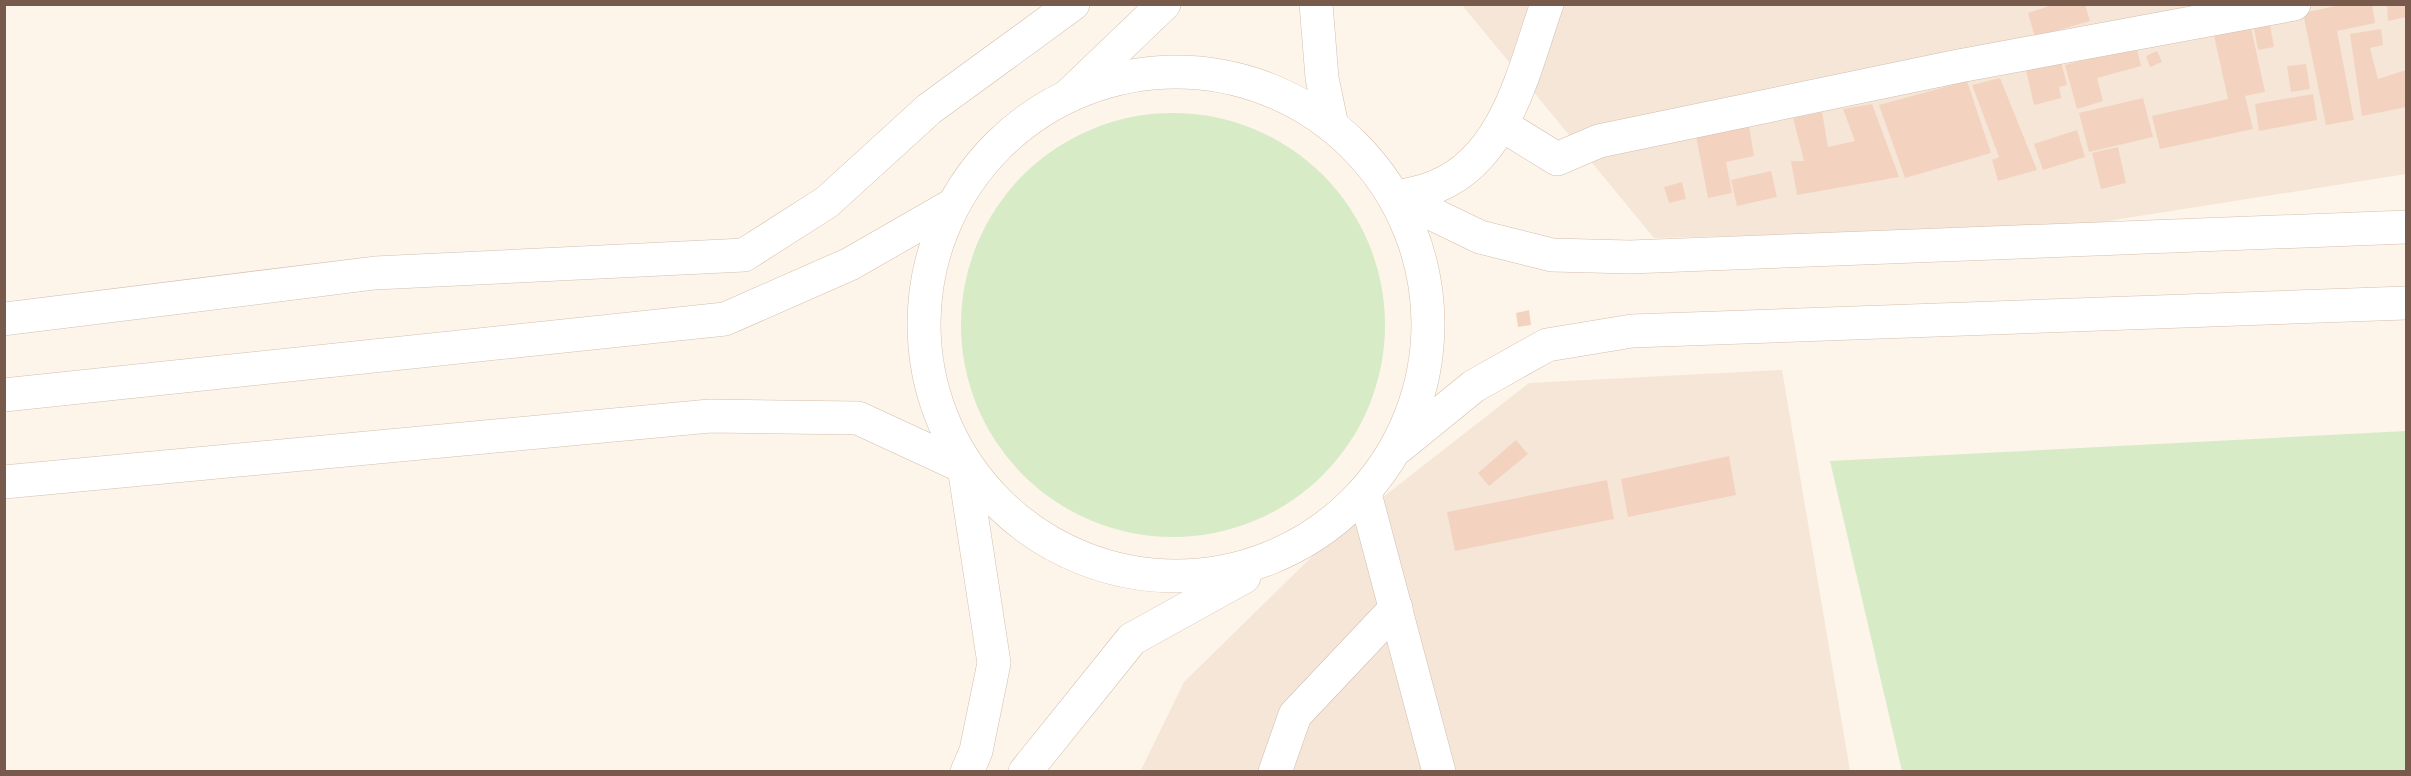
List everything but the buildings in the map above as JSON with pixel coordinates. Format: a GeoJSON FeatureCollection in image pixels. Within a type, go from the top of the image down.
{"type":"FeatureCollection","features":[{"type":"Feature","properties":{"kind":"main road"},"geometry":{"type":"LineString","coordinates":[[4,319],[375,273],[744,255],[827,202],[929,109],[1073,4]]}},
{"type":"Feature","properties":{"kind":"main road"},"geometry":{"type":"LineString","coordinates":[[967,771],[976,751],[994,663],[964,467],[927,384],[923,293],[951,206],[1001,140],[1070,94],[1164,4]]}},
{"type":"Feature","properties":{"kind":"main road"},"geometry":{"type":"LineString","coordinates":[[1316,4],[1322,78],[1332,126]]}},
{"type":"Feature","properties":{"kind":"main road"},"geometry":{"type":"LineString","coordinates":[[1397,197],[1438,186],[1475,161],[1502,125],[1547,4]]}},
{"type":"Feature","properties":{"kind":"main road"},"geometry":{"type":"LineString","coordinates":[[1502,125],[1557,159],[1599,141],[1959,66],[2294,4]]}},
{"type":"Feature","properties":{"kind":"main road"},"geometry":{"type":"LineString","coordinates":[[1070,94],[1150,72],[1233,77],[1298,101],[1354,142],[1397,197],[1427,278],[1427,365],[1399,447]]}},
{"type":"Feature","properties":{"kind":"main road"},"geometry":{"type":"LineString","coordinates":[[1397,197],[1480,237],[1552,255],[1630,257],[2406,227]]}},
{"type":"Feature","properties":{"kind":"main road"},"geometry":{"type":"LineString","coordinates":[[4,395],[725,319],[850,264],[951,206]]}},
{"type":"Feature","properties":{"kind":"main road"},"geometry":{"type":"LineString","coordinates":[[1025,771],[1132,639],[1306,543],[1365,494],[1399,447],[1474,386],[1547,345],[1632,331],[2406,303]]}},
{"type":"Feature","properties":{"kind":"main road"},"geometry":{"type":"LineString","coordinates":[[4,482],[710,416],[858,418],[964,467],[1032,535],[1120,573],[1216,576],[1306,543]]}},
{"type":"Feature","properties":{"kind":"main road"},"geometry":{"type":"LineString","coordinates":[[1365,494],[1439,771]]}},
{"type":"Feature","properties":{"kind":"main road"},"geometry":{"type":"LineString","coordinates":[[1275,771],[1295,715],[1396,608]]}},
{"type":"Feature","properties":{"kind":"shaded area"},"geometry":{"type":"Polygon","coordinates":[[[1462,5],[2406,5],[2406,174],[2070,227],[1654,238],[1462,5]]]}},
{"type":"Feature","properties":{"kind":"shaded area"},"geometry":{"type":"Polygon","coordinates":[[[1782,370],[1850,771],[1140,772],[1184,682],[1332,537],[1529,383],[1782,370]]]}},
{"type":"Feature","properties":{"kind":"green space"},"geometry":{"type":"Polygon","coordinates":[[[1173,113],[1214,117],[1254,130],[1291,149],[1323,175],[1349,207],[1368,244],[1381,284],[1385,325],[1381,366],[1368,406],[1349,443],[1323,475],[1291,501],[1254,520],[1214,533],[1173,537],[1132,533],[1092,520],[1055,501],[1023,475],[997,443],[978,406],[965,366],[961,325],[965,284],[978,244],[997,207],[1023,175],[1055,149],[1092,130],[1132,117],[1173,113]]]}},
{"type":"Feature","properties":{"kind":"green space"},"geometry":{"type":"Polygon","coordinates":[[[2406,431],[2406,771],[1902,771],[1830,461],[2406,431]]]}}]}
